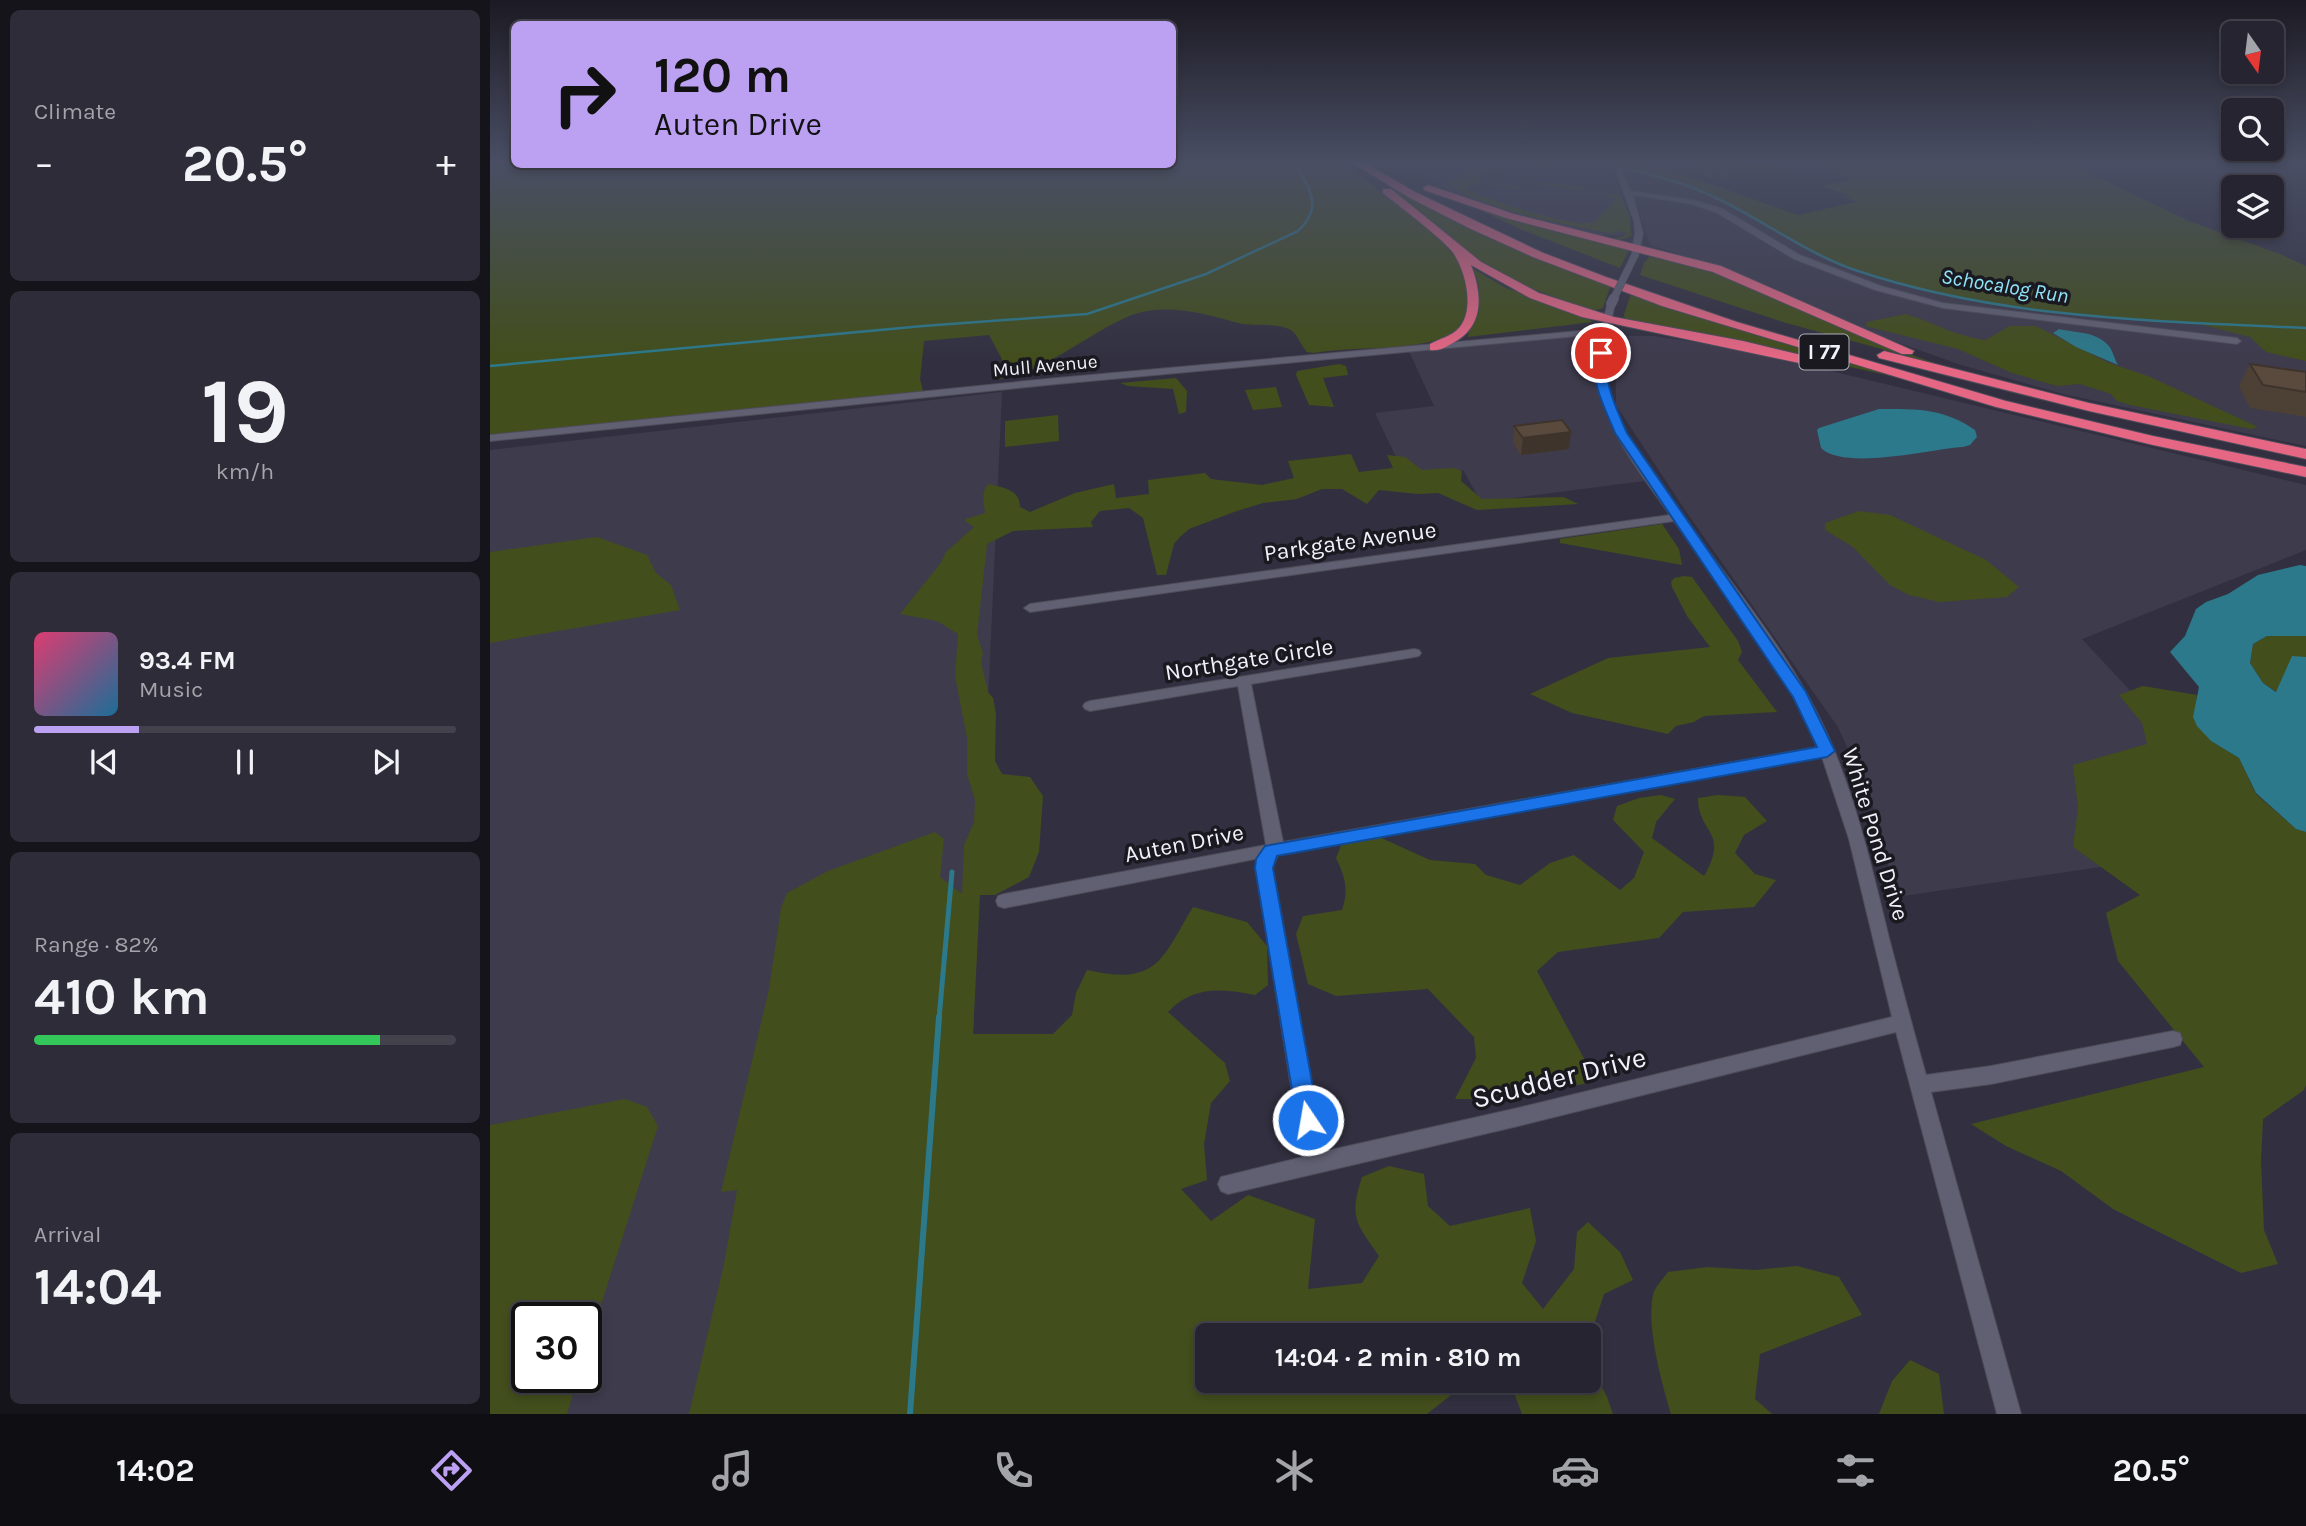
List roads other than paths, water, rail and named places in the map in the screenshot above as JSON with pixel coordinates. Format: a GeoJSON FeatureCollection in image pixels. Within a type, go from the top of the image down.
{"type":"FeatureCollection","features":[{"type":"Feature","properties":{"kind":"highway"},"geometry":{"type":"LineString","coordinates":[[1431,227],[1511,285],[1605,325],[1722,341],[2002,404]]}},
{"type":"Feature","properties":{"kind":"highway","name":"I 77"},"geometry":{"type":"LineString","coordinates":[[1477,227],[1602,279],[1783,340],[2002,404],[2306,471]]}},
{"type":"Feature","properties":{"kind":"highway"},"geometry":{"type":"LineString","coordinates":[[1511,227],[1538,240]]}},
{"type":"Feature","properties":{"kind":"highway"},"geometry":{"type":"LineString","coordinates":[[1548,227],[1636,252],[1717,269],[1863,333],[1994,383]]}},
{"type":"Feature","properties":{"kind":"highway"},"geometry":{"type":"LineString","coordinates":[[1434,346],[1463,331],[1474,311],[1468,270],[1457,248]]}},
{"type":"Feature","properties":{"kind":"highway"},"geometry":{"type":"LineString","coordinates":[[1614,270],[1639,278]]}},
{"type":"Feature","properties":{"kind":"highway","name":"I 77"},"geometry":{"type":"LineString","coordinates":[[1690,297],[1847,345],[1994,383],[2187,430],[2306,454]]}},
{"type":"Feature","properties":{"kind":"street"},"geometry":{"type":"LineString","coordinates":[[1636,252],[1639,227]]}},
{"type":"Feature","properties":{"kind":"street"},"geometry":{"type":"LineString","coordinates":[[1747,227],[1802,260],[1878,288],[1943,305],[2236,341]]}},
{"type":"Feature","properties":{"kind":"street","name":"White Pond Drive"},"geometry":{"type":"LineString","coordinates":[[1636,252],[1605,325],[1600,369],[1611,413],[1636,457],[1800,696],[1827,751],[1854,834],[1921,1085],[1942,1176],[2008,1414]]}},
{"type":"Feature","properties":{"kind":"street","name":"Mull Avenue"},"geometry":{"type":"LineString","coordinates":[[490,438],[1434,346],[1605,325]]}},
{"type":"Feature","properties":{"kind":"street","name":"Parkgate Avenue"},"geometry":{"type":"LineString","coordinates":[[1030,608],[1678,517]]}},
{"type":"Feature","properties":{"kind":"street","name":"Northgate Circle"},"geometry":{"type":"LineString","coordinates":[[1090,706],[1414,653]]}},
{"type":"Feature","properties":{"kind":"street"},"geometry":{"type":"LineString","coordinates":[[1244,681],[1275,842],[1264,868],[1303,1099],[1319,1163]]}},
{"type":"Feature","properties":{"kind":"street","name":"Auten Drive"},"geometry":{"type":"LineString","coordinates":[[1004,901],[1272,850],[1827,751]]}},
{"type":"Feature","properties":{"kind":"street","name":"Scudder Drive"},"geometry":{"type":"LineString","coordinates":[[1228,1184],[1903,1022]]}},
{"type":"Feature","properties":{"kind":"street"},"geometry":{"type":"LineString","coordinates":[[1921,1085],[2173,1039]]}},
{"type":"Feature","properties":{"kind":"water"},"geometry":{"type":"Polygon","coordinates":[[[2059,329],[2103,340],[2110,347],[2118,365],[2076,347],[2053,333],[2059,329]]]}},
{"type":"Feature","properties":{"kind":"water"},"geometry":{"type":"Polygon","coordinates":[[[1879,409],[1929,411],[1952,417],[1975,430],[1977,437],[1970,445],[1963,447],[1889,457],[1849,458],[1833,455],[1821,448],[1817,430],[1819,428],[1879,409]]]}},
{"type":"Feature","properties":{"kind":"water"},"geometry":{"type":"Polygon","coordinates":[[[2306,566],[2306,636],[2267,636],[2253,644],[2250,663],[2263,683],[2276,692],[2292,656],[2306,657],[2306,832],[2296,829],[2256,793],[2239,758],[2211,741],[2197,726],[2193,717],[2199,687],[2170,652],[2185,636],[2196,609],[2206,602],[2228,594],[2258,575],[2306,566]]]}},
{"type":"Feature","properties":{"kind":"waterway"},"geometry":{"type":"LineString","coordinates":[[490,366],[923,326],[1087,314],[1206,274],[1302,227]]}},
{"type":"Feature","properties":{"kind":"waterway","name":"Schocalog Run"},"geometry":{"type":"LineString","coordinates":[[1769,227],[1855,270],[1966,299],[2079,315],[2306,328]]}},
{"type":"Feature","properties":{"kind":"waterway"},"geometry":{"type":"LineString","coordinates":[[939,1019],[952,872]]}},
{"type":"Feature","properties":{"kind":"waterway"},"geometry":{"type":"LineString","coordinates":[[910,1414],[939,1017]]}}]}
